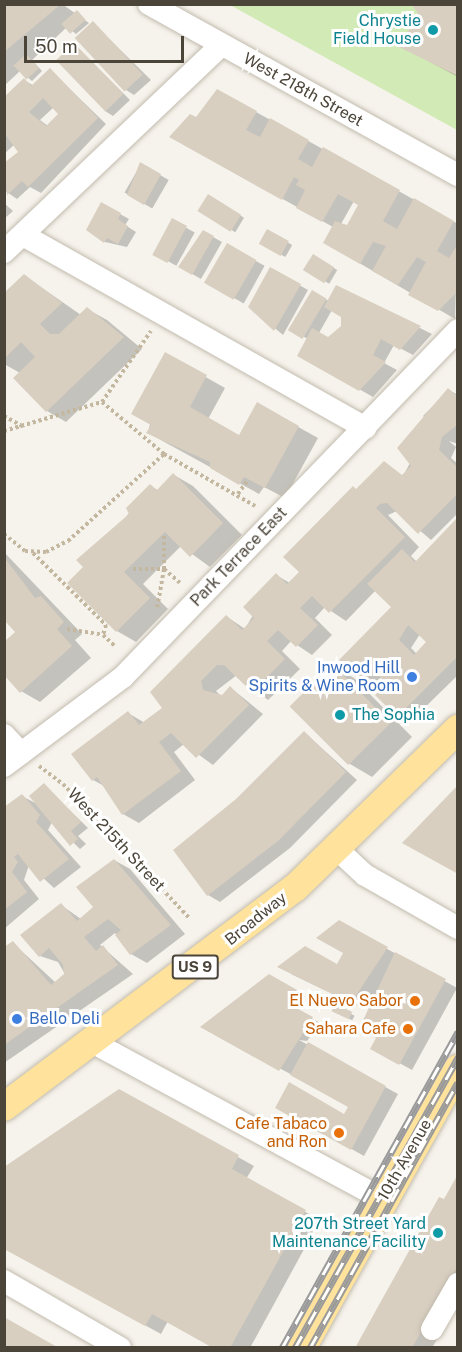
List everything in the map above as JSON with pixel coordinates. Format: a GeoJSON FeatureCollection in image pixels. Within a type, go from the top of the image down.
{"type":"FeatureCollection","features":[{"type":"Feature","properties":{"kind":"main road","name":"Broadway"},"geometry":{"type":"LineString","coordinates":[[4,1107],[94,1043],[338,850],[458,729]]}},
{"type":"Feature","properties":{"kind":"main road","name":"10th Avenue"},"geometry":{"type":"LineString","coordinates":[[302,1347],[458,1069]]}},
{"type":"Feature","properties":{"kind":"street","name":"West 218th Street"},"geometry":{"type":"LineString","coordinates":[[149,4],[458,176]]}},
{"type":"Feature","properties":{"kind":"street"},"geometry":{"type":"LineString","coordinates":[[4,252],[221,45]]}},
{"type":"Feature","properties":{"kind":"street"},"geometry":{"type":"LineString","coordinates":[[22,235],[365,428]]}},
{"type":"Feature","properties":{"kind":"street","name":"Park Terrace East"},"geometry":{"type":"LineString","coordinates":[[21,761],[123,677],[458,330]]}},
{"type":"Feature","properties":{"kind":"street"},"geometry":{"type":"LineString","coordinates":[[4,735],[21,761]]}},
{"type":"Feature","properties":{"kind":"street"},"geometry":{"type":"LineString","coordinates":[[338,850],[365,875],[458,928]]}},
{"type":"Feature","properties":{"kind":"street"},"geometry":{"type":"LineString","coordinates":[[94,1043],[383,1199]]}},
{"type":"Feature","properties":{"kind":"street"},"geometry":{"type":"LineString","coordinates":[[4,1281],[120,1347]]}},
{"type":"Feature","properties":{"kind":"street"},"geometry":{"type":"LineString","coordinates":[[432,1329],[458,1284]]}},
{"type":"Feature","properties":{"kind":"path"},"geometry":{"type":"LineString","coordinates":[[4,431],[24,427],[102,402],[151,331]]}},
{"type":"Feature","properties":{"kind":"path"},"geometry":{"type":"LineString","coordinates":[[102,402],[164,454],[238,494],[255,506]]}},
{"type":"Feature","properties":{"kind":"path"},"geometry":{"type":"LineString","coordinates":[[4,416],[24,427]]}},
{"type":"Feature","properties":{"kind":"path"},"geometry":{"type":"LineString","coordinates":[[33,553],[68,541],[164,454]]}},
{"type":"Feature","properties":{"kind":"path"},"geometry":{"type":"LineString","coordinates":[[238,494],[247,481]]}},
{"type":"Feature","properties":{"kind":"path"},"geometry":{"type":"LineString","coordinates":[[4,534],[33,553],[106,625],[104,635]]}},
{"type":"Feature","properties":{"kind":"path"},"geometry":{"type":"LineString","coordinates":[[157,607],[164,569],[164,536]]}},
{"type":"Feature","properties":{"kind":"path"},"geometry":{"type":"LineString","coordinates":[[133,570],[164,569],[180,583]]}},
{"type":"Feature","properties":{"kind":"path"},"geometry":{"type":"LineString","coordinates":[[67,629],[104,635],[115,646]]}},
{"type":"Feature","properties":{"kind":"path","name":"West 215th Street"},"geometry":{"type":"LineString","coordinates":[[21,761],[63,784],[190,919]]}},
{"type":"Feature","properties":{"kind":"green space"},"geometry":{"type":"Polygon","coordinates":[[[230,5],[457,5],[457,130],[230,5]]]}},
{"type":"Feature","properties":{"kind":"building"},"geometry":{"type":"Polygon","coordinates":[[[4,4],[61,4],[4,52],[4,4]]]}},
{"type":"Feature","properties":{"kind":"building","name":"Chrystie Field House"},"geometry":{"type":"Polygon","coordinates":[[[411,4],[458,4],[458,76],[399,47],[418,13],[411,4]]]}},
{"type":"Feature","properties":{"kind":"building"},"geometry":{"type":"Polygon","coordinates":[[[77,10],[86,20],[70,34],[61,24],[77,10]]]}},
{"type":"Feature","properties":{"kind":"building"},"geometry":{"type":"Polygon","coordinates":[[[93,21],[143,74],[125,91],[75,38],[93,21]]]}},
{"type":"Feature","properties":{"kind":"building"},"geometry":{"type":"Polygon","coordinates":[[[74,43],[123,94],[105,111],[56,60],[74,43]]]}},
{"type":"Feature","properties":{"kind":"building"},"geometry":{"type":"Polygon","coordinates":[[[26,54],[39,68],[27,79],[14,66],[26,54]]]}},
{"type":"Feature","properties":{"kind":"building"},"geometry":{"type":"Polygon","coordinates":[[[50,68],[98,118],[28,187],[22,181],[7,195],[4,163],[18,152],[5,134],[5,96],[24,78],[31,86],[50,68]],[[43,98],[29,112],[46,126],[58,114],[43,98]]]}},
{"type":"Feature","properties":{"kind":"building"},"geometry":{"type":"Polygon","coordinates":[[[217,89],[257,111],[246,130],[260,137],[270,118],[309,140],[298,159],[312,167],[323,147],[400,190],[383,221],[397,229],[414,198],[454,221],[437,251],[449,258],[458,244],[458,291],[438,311],[408,295],[426,262],[417,257],[398,285],[372,271],[386,246],[373,242],[360,264],[323,243],[335,221],[347,225],[358,205],[338,194],[322,222],[296,208],[305,190],[296,185],[299,180],[294,177],[282,200],[169,137],[190,114],[196,117],[217,89]]]}},
{"type":"Feature","properties":{"kind":"building"},"geometry":{"type":"Polygon","coordinates":[[[140,162],[161,174],[144,205],[127,195],[140,162]]]}},
{"type":"Feature","properties":{"kind":"building"},"geometry":{"type":"Polygon","coordinates":[[[208,194],[241,215],[230,232],[197,211],[208,194]]]}},
{"type":"Feature","properties":{"kind":"building"},"geometry":{"type":"Polygon","coordinates":[[[101,202],[121,213],[118,219],[128,226],[118,244],[107,238],[104,243],[86,230],[101,202]]]}},
{"type":"Feature","properties":{"kind":"building"},"geometry":{"type":"Polygon","coordinates":[[[172,218],[187,226],[167,263],[152,255],[172,218]]]}},
{"type":"Feature","properties":{"kind":"building"},"geometry":{"type":"Polygon","coordinates":[[[267,229],[289,241],[281,256],[259,244],[267,229]]]}},
{"type":"Feature","properties":{"kind":"building"},"geometry":{"type":"Polygon","coordinates":[[[203,230],[214,236],[192,275],[178,267],[203,230]]]}},
{"type":"Feature","properties":{"kind":"building"},"geometry":{"type":"Polygon","coordinates":[[[227,243],[256,260],[233,300],[204,283],[227,243]]]}},
{"type":"Feature","properties":{"kind":"building"},"geometry":{"type":"Polygon","coordinates":[[[313,254],[334,267],[324,283],[303,270],[313,254]]]}},
{"type":"Feature","properties":{"kind":"building"},"geometry":{"type":"Polygon","coordinates":[[[270,267],[301,284],[274,331],[248,307],[270,267]]]}},
{"type":"Feature","properties":{"kind":"building"},"geometry":{"type":"Polygon","coordinates":[[[24,274],[62,303],[40,324],[50,334],[59,334],[87,307],[124,337],[46,412],[13,378],[35,357],[21,342],[4,359],[4,293],[24,274]]]}},
{"type":"Feature","properties":{"kind":"building"},"geometry":{"type":"Polygon","coordinates":[[[336,285],[421,326],[400,350],[381,339],[373,355],[386,362],[359,391],[297,356],[312,328],[328,337],[341,326],[341,317],[324,307],[336,285]]]}},
{"type":"Feature","properties":{"kind":"building"},"geometry":{"type":"Polygon","coordinates":[[[312,290],[327,299],[302,339],[288,330],[312,290]]]}},
{"type":"Feature","properties":{"kind":"building"},"geometry":{"type":"Polygon","coordinates":[[[165,352],[207,375],[190,407],[239,435],[257,402],[299,426],[265,488],[244,477],[239,485],[210,468],[210,462],[146,433],[151,425],[131,414],[165,352]]]}},
{"type":"Feature","properties":{"kind":"building"},"geometry":{"type":"Polygon","coordinates":[[[448,388],[458,397],[458,424],[442,437],[439,450],[458,468],[458,493],[418,534],[387,503],[380,504],[376,508],[405,537],[329,613],[312,596],[300,608],[318,625],[296,647],[278,630],[267,641],[285,659],[252,692],[224,665],[217,665],[201,681],[203,690],[222,695],[230,686],[249,705],[196,758],[171,733],[159,742],[181,771],[122,815],[97,777],[92,781],[71,754],[128,711],[139,725],[162,708],[150,692],[226,615],[242,630],[254,618],[243,607],[276,573],[287,584],[299,572],[283,557],[353,486],[356,489],[384,461],[402,475],[411,466],[397,448],[448,388]]]}},
{"type":"Feature","properties":{"kind":"building"},"geometry":{"type":"Polygon","coordinates":[[[173,473],[223,523],[190,557],[165,532],[124,572],[150,598],[116,632],[67,583],[83,567],[76,560],[129,514],[126,508],[150,484],[157,490],[173,473]]]}},
{"type":"Feature","properties":{"kind":"building"},"geometry":{"type":"Polygon","coordinates":[[[458,517],[458,656],[397,717],[375,695],[387,684],[372,669],[358,678],[339,660],[391,607],[367,584],[402,549],[415,562],[458,517]],[[408,625],[399,640],[414,655],[426,642],[408,625]]]}},
{"type":"Feature","properties":{"kind":"building"},"geometry":{"type":"Polygon","coordinates":[[[4,557],[35,598],[41,596],[64,622],[57,629],[72,646],[20,693],[4,675],[4,642],[15,632],[4,620],[4,557]]]}},
{"type":"Feature","properties":{"kind":"building","name":"The Sophia"},"geometry":{"type":"Polygon","coordinates":[[[332,664],[391,723],[348,765],[290,706],[332,664]]]}},
{"type":"Feature","properties":{"kind":"building"},"geometry":{"type":"Polygon","coordinates":[[[304,731],[346,772],[278,841],[207,896],[173,850],[236,799],[304,731]]]}},
{"type":"Feature","properties":{"kind":"building"},"geometry":{"type":"Polygon","coordinates":[[[44,783],[81,822],[71,831],[78,839],[70,846],[29,796],[44,783]]]}},
{"type":"Feature","properties":{"kind":"building"},"geometry":{"type":"Polygon","coordinates":[[[458,785],[458,874],[402,843],[458,785]]]}},
{"type":"Feature","properties":{"kind":"building"},"geometry":{"type":"Polygon","coordinates":[[[22,794],[40,815],[36,822],[69,859],[40,882],[18,854],[14,857],[18,862],[12,872],[27,892],[4,910],[4,807],[22,794]]]}},
{"type":"Feature","properties":{"kind":"building"},"geometry":{"type":"Polygon","coordinates":[[[114,859],[171,925],[130,955],[115,935],[121,930],[108,919],[84,937],[96,951],[103,945],[118,965],[4,1045],[4,947],[13,941],[51,985],[64,974],[63,965],[49,948],[39,957],[20,935],[61,903],[77,921],[93,907],[76,887],[114,859]]]}},
{"type":"Feature","properties":{"kind":"building"},"geometry":{"type":"Polygon","coordinates":[[[339,920],[388,947],[351,1003],[277,967],[305,946],[337,964],[343,953],[316,938],[339,920]]]}},
{"type":"Feature","properties":{"kind":"building"},"geometry":{"type":"Polygon","coordinates":[[[395,952],[446,979],[399,1065],[370,1049],[376,1038],[359,1029],[395,952]]]}},
{"type":"Feature","properties":{"kind":"building"},"geometry":{"type":"Polygon","coordinates":[[[269,974],[297,990],[289,1004],[313,1017],[279,1071],[200,1027],[269,974]]]}},
{"type":"Feature","properties":{"kind":"building"},"geometry":{"type":"Polygon","coordinates":[[[335,1004],[352,1012],[349,1019],[332,1011],[335,1004]]]}},
{"type":"Feature","properties":{"kind":"building"},"geometry":{"type":"Polygon","coordinates":[[[308,1042],[386,1086],[351,1150],[275,1108],[289,1082],[344,1114],[348,1107],[290,1075],[308,1042]]]}},
{"type":"Feature","properties":{"kind":"building"},"geometry":{"type":"Polygon","coordinates":[[[119,1089],[239,1155],[232,1169],[306,1210],[230,1348],[213,1348],[152,1314],[145,1326],[4,1249],[4,1167],[119,1089]]]}},
{"type":"Feature","properties":{"kind":"building","name":"207th Street Yard Maintenance Facility"},"geometry":{"type":"Polygon","coordinates":[[[458,1174],[458,1266],[412,1348],[355,1348],[439,1197],[444,1199],[458,1174]]]}},
{"type":"Feature","properties":{"kind":"building"},"geometry":{"type":"Polygon","coordinates":[[[4,1317],[27,1330],[59,1348],[4,1347],[4,1317]]]}},
{"type":"Feature","properties":{"kind":"railway"},"geometry":{"type":"LineString","coordinates":[[282,1348],[458,1032]]}},
{"type":"Feature","properties":{"kind":"railway"},"geometry":{"type":"LineString","coordinates":[[295,1348],[458,1057]]}},
{"type":"Feature","properties":{"kind":"railway"},"geometry":{"type":"LineString","coordinates":[[310,1348],[458,1082]]}},
{"type":"Feature","properties":{"kind":"place","name":"Chrystie Field House"},"geometry":{"type":"Point","coordinates":[433,30]}},
{"type":"Feature","properties":{"kind":"place","name":"Inwood Hill Spirits & Wine Room"},"geometry":{"type":"Point","coordinates":[412,677]}},
{"type":"Feature","properties":{"kind":"place","name":"The Sophia"},"geometry":{"type":"Point","coordinates":[340,715]}},
{"type":"Feature","properties":{"kind":"place","name":"El Nuevo Sabor"},"geometry":{"type":"Point","coordinates":[415,1001]}},
{"type":"Feature","properties":{"kind":"place","name":"Bello Deli"},"geometry":{"type":"Point","coordinates":[17,1019]}},
{"type":"Feature","properties":{"kind":"place","name":"Sahara Cafe"},"geometry":{"type":"Point","coordinates":[408,1029]}},
{"type":"Feature","properties":{"kind":"place","name":"Cafe Tabaco and Ron"},"geometry":{"type":"Point","coordinates":[339,1133]}},
{"type":"Feature","properties":{"kind":"place","name":"207th Street Yard Maintenance Facility"},"geometry":{"type":"Point","coordinates":[438,1233]}}]}
